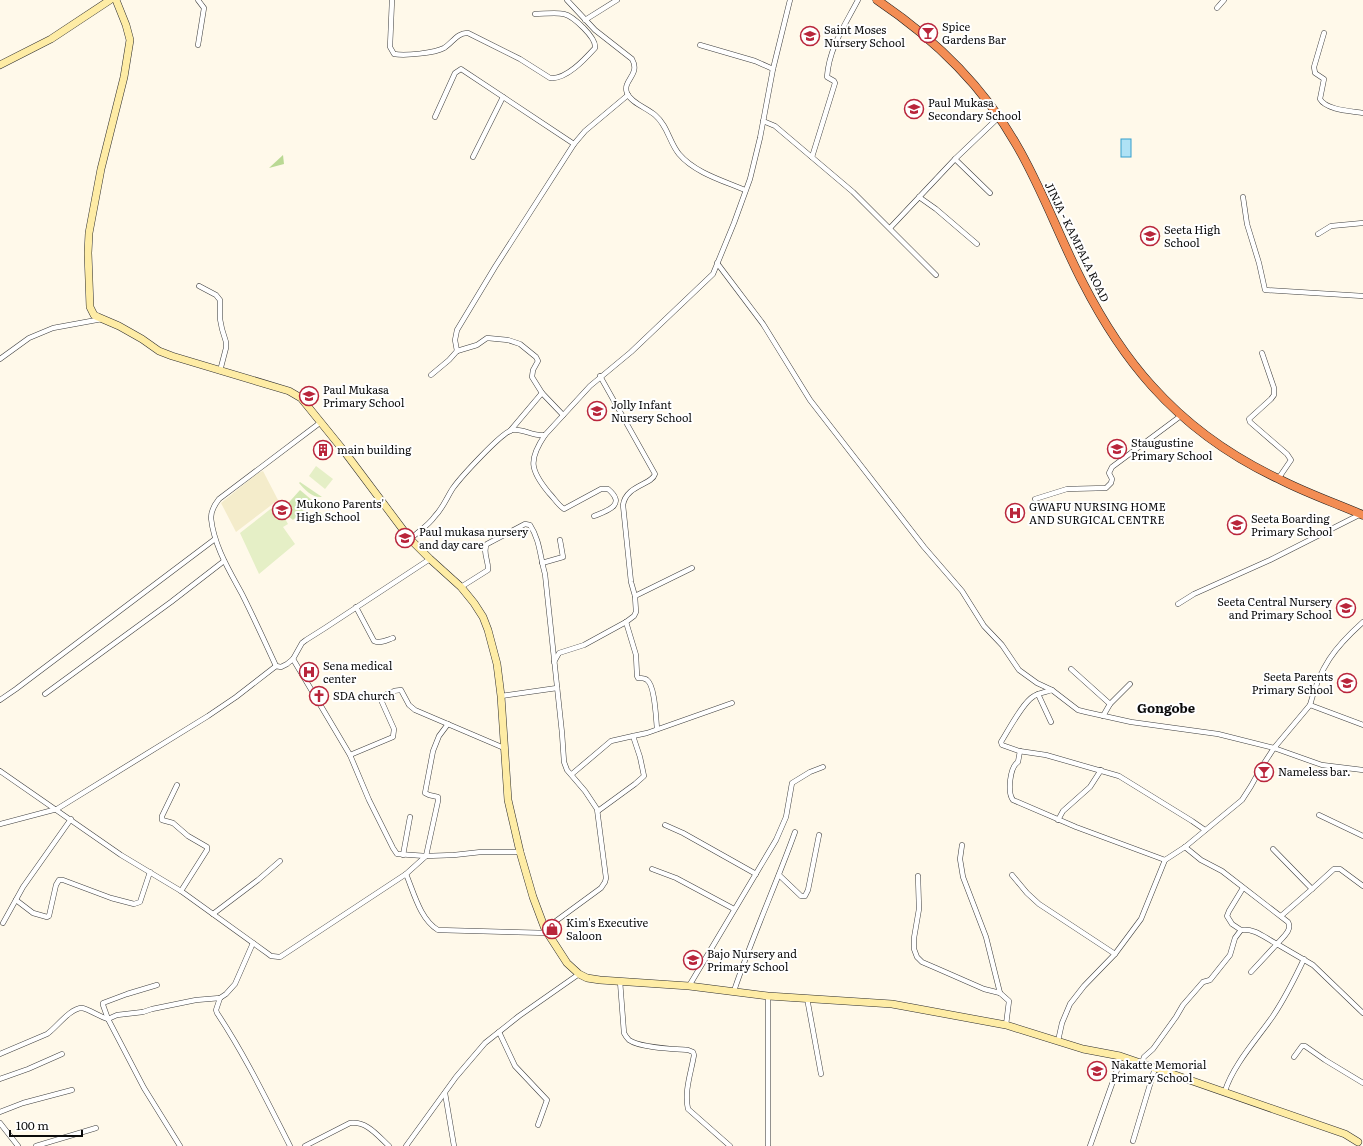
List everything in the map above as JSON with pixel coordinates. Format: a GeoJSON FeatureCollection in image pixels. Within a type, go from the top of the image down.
{"type":"FeatureCollection","features":[{"type":"Feature","properties":{"kind":"highway","name":"JINJA - KAMPALA ROAD"},"geometry":{"type":"LineString","coordinates":[[877,0],[897,14],[952,62],[999,116],[1020,150],[1082,282],[1112,335],[1154,388],[1205,435],[1238,457],[1278,479],[1362,515]]}},
{"type":"Feature","properties":{"kind":"street"},"geometry":{"type":"LineString","coordinates":[[0,65],[51,39],[110,0]]}},
{"type":"Feature","properties":{"kind":"street"},"geometry":{"type":"LineString","coordinates":[[116,0],[130,40],[124,77],[92,211],[88,253],[90,307],[94,315],[119,326],[160,351],[296,394],[301,398],[344,451],[410,539],[461,587],[474,603],[488,630],[497,664],[501,696],[508,800],[520,852],[533,897],[546,931],[567,963],[579,974],[587,978],[689,986],[768,996],[892,1004],[1006,1025],[1084,1049],[1120,1056],[1142,1063],[1346,1134],[1359,1144],[1363,1134]]}},
{"type":"Feature","properties":{"kind":"street"},"geometry":{"type":"LineString","coordinates":[[198,0],[204,8],[198,45]]}},
{"type":"Feature","properties":{"kind":"street"},"geometry":{"type":"LineString","coordinates":[[392,0],[390,47],[394,54],[418,54],[442,48],[461,34],[468,33],[520,58],[546,76],[555,79],[560,78],[569,72],[595,48],[595,42],[573,18],[563,14],[535,14]]}},
{"type":"Feature","properties":{"kind":"street"},"geometry":{"type":"LineString","coordinates":[[568,0],[600,35],[632,59],[635,65],[635,70],[626,85],[628,95],[655,115],[666,127],[679,154],[686,161],[702,171],[746,190]]}},
{"type":"Feature","properties":{"kind":"street"},"geometry":{"type":"LineString","coordinates":[[585,20],[617,0]]}},
{"type":"Feature","properties":{"kind":"street"},"geometry":{"type":"LineString","coordinates":[[594,516],[610,509],[615,504],[611,492],[608,489],[601,489],[564,509],[536,476],[533,468],[534,455],[537,447],[545,435],[600,376],[630,352],[713,274],[746,190],[760,138],[773,69],[790,0]]}},
{"type":"Feature","properties":{"kind":"street"},"geometry":{"type":"LineString","coordinates":[[812,157],[835,83],[827,77],[829,60],[836,41],[858,0]]}},
{"type":"Feature","properties":{"kind":"street"},"geometry":{"type":"LineString","coordinates":[[1217,8],[1224,0]]}},
{"type":"Feature","properties":{"kind":"street"},"geometry":{"type":"LineString","coordinates":[[1324,33],[1314,67],[1315,73],[1324,79],[1320,99],[1326,105],[1341,110],[1363,113]]}},
{"type":"Feature","properties":{"kind":"street"},"geometry":{"type":"LineString","coordinates":[[700,45],[755,61],[773,69]]}},
{"type":"Feature","properties":{"kind":"street"},"geometry":{"type":"LineString","coordinates":[[435,117],[455,73],[461,69],[574,144]]}},
{"type":"Feature","properties":{"kind":"street"},"geometry":{"type":"LineString","coordinates":[[457,351],[455,334],[460,324],[495,266],[574,144],[585,130],[628,95]]}},
{"type":"Feature","properties":{"kind":"street"},"geometry":{"type":"LineString","coordinates":[[473,157],[503,97]]}},
{"type":"Feature","properties":{"kind":"street"},"geometry":{"type":"LineString","coordinates":[[890,228],[955,159],[999,116]]}},
{"type":"Feature","properties":{"kind":"street"},"geometry":{"type":"LineString","coordinates":[[763,121],[775,126],[853,192],[936,275]]}},
{"type":"Feature","properties":{"kind":"street"},"geometry":{"type":"LineString","coordinates":[[955,159],[990,193]]}},
{"type":"Feature","properties":{"kind":"street"},"geometry":{"type":"LineString","coordinates":[[919,197],[936,209],[977,244]]}},
{"type":"Feature","properties":{"kind":"street"},"geometry":{"type":"LineString","coordinates":[[1243,197],[1246,224],[1259,263],[1265,290],[1363,296]]}},
{"type":"Feature","properties":{"kind":"street"},"geometry":{"type":"LineString","coordinates":[[1318,234],[1331,226],[1363,223]]}},
{"type":"Feature","properties":{"kind":"street"},"geometry":{"type":"LineString","coordinates":[[717,263],[762,324],[810,400],[924,547],[962,591],[984,626],[1002,646],[1019,670],[1037,684],[1052,690],[1078,710],[1131,722],[1218,734],[1274,748],[1322,765],[1363,770]]}},
{"type":"Feature","properties":{"kind":"street"},"geometry":{"type":"LineString","coordinates":[[199,286],[216,295],[220,300],[220,319],[226,342],[226,348],[220,371]]}},
{"type":"Feature","properties":{"kind":"street"},"geometry":{"type":"LineString","coordinates":[[0,359],[29,338],[53,328],[102,319]]}},
{"type":"Feature","properties":{"kind":"street"},"geometry":{"type":"LineString","coordinates":[[431,375],[457,351],[478,345],[487,338],[508,340],[520,344],[538,359],[532,377],[542,393],[563,415]]}},
{"type":"Feature","properties":{"kind":"street"},"geometry":{"type":"LineString","coordinates":[[1262,353],[1274,388],[1274,395],[1249,418],[1250,422],[1287,454],[1291,460],[1278,479]]}},
{"type":"Feature","properties":{"kind":"street"},"geometry":{"type":"LineString","coordinates":[[554,662],[559,654],[584,645],[626,622],[634,616],[636,612],[635,596],[631,582],[623,505],[626,496],[638,486],[653,478],[655,474],[600,376]]}},
{"type":"Feature","properties":{"kind":"street"},"geometry":{"type":"LineString","coordinates":[[410,539],[435,517],[456,484],[499,439],[510,431],[542,393]]}},
{"type":"Feature","properties":{"kind":"street"},"geometry":{"type":"LineString","coordinates":[[1035,499],[1067,490],[1106,488],[1109,486],[1112,479],[1109,473],[1112,466],[1182,415]]}},
{"type":"Feature","properties":{"kind":"street"},"geometry":{"type":"LineString","coordinates":[[276,666],[251,612],[224,561],[215,539],[211,517],[212,511],[219,499],[321,422]]}},
{"type":"Feature","properties":{"kind":"street"},"geometry":{"type":"LineString","coordinates":[[510,431],[519,430],[536,435],[545,435]]}},
{"type":"Feature","properties":{"kind":"street"},"geometry":{"type":"LineString","coordinates":[[1178,604],[1194,594],[1270,560],[1362,515]]}},
{"type":"Feature","properties":{"kind":"street"},"geometry":{"type":"LineString","coordinates":[[406,874],[420,910],[434,928],[445,931],[546,931],[601,888],[606,878],[598,811],[572,774],[565,767],[545,574],[536,534],[530,525],[525,524],[487,544],[485,549],[488,570],[461,587]]}},
{"type":"Feature","properties":{"kind":"street"},"geometry":{"type":"LineString","coordinates":[[0,700],[215,539]]}},
{"type":"Feature","properties":{"kind":"street"},"geometry":{"type":"LineString","coordinates":[[542,563],[563,557],[560,540]]}},
{"type":"Feature","properties":{"kind":"street"},"geometry":{"type":"LineString","coordinates":[[0,824],[57,809],[208,716],[242,693],[276,666],[281,667],[287,664],[293,659],[297,650],[306,640],[430,559]]}},
{"type":"Feature","properties":{"kind":"street"},"geometry":{"type":"LineString","coordinates":[[45,694],[224,561]]}},
{"type":"Feature","properties":{"kind":"street"},"geometry":{"type":"LineString","coordinates":[[635,596],[692,568]]}},
{"type":"Feature","properties":{"kind":"street"},"geometry":{"type":"LineString","coordinates":[[356,607],[374,641],[381,642],[393,638]]}},
{"type":"Feature","properties":{"kind":"street"},"geometry":{"type":"LineString","coordinates":[[626,622],[636,655],[637,676],[638,678],[649,681],[655,702],[657,729]]}},
{"type":"Feature","properties":{"kind":"street"},"geometry":{"type":"LineString","coordinates":[[1058,1040],[1062,1023],[1070,1004],[1084,986],[1115,954],[1141,919],[1165,860],[1185,847],[1242,800],[1274,748],[1310,705],[1321,673],[1331,656],[1363,622]]}},
{"type":"Feature","properties":{"kind":"street"},"geometry":{"type":"LineString","coordinates":[[293,659],[350,755],[369,800],[393,848],[398,854],[426,856],[481,852],[520,852]]}},
{"type":"Feature","properties":{"kind":"street"},"geometry":{"type":"LineString","coordinates":[[1071,668],[1110,704]]}},
{"type":"Feature","properties":{"kind":"street"},"geometry":{"type":"LineString","coordinates":[[1103,716],[1110,704],[1130,684]]}},
{"type":"Feature","properties":{"kind":"street"},"geometry":{"type":"LineString","coordinates":[[501,696],[557,688]]}},
{"type":"Feature","properties":{"kind":"street"},"geometry":{"type":"LineString","coordinates":[[350,755],[394,737],[394,729],[381,700],[383,696],[398,690],[401,690],[409,705],[415,710],[504,748]]}},
{"type":"Feature","properties":{"kind":"street"},"geometry":{"type":"LineString","coordinates":[[1052,690],[1033,696],[1028,701],[1001,742],[1004,746],[1020,751],[1046,755],[1119,776],[1205,830]]}},
{"type":"Feature","properties":{"kind":"street"},"geometry":{"type":"LineString","coordinates":[[1038,694],[1051,722]]}},
{"type":"Feature","properties":{"kind":"street"},"geometry":{"type":"LineString","coordinates":[[572,774],[611,741],[647,733],[732,704]]}},
{"type":"Feature","properties":{"kind":"street"},"geometry":{"type":"LineString","coordinates":[[1310,705],[1363,725]]}},
{"type":"Feature","properties":{"kind":"street"},"geometry":{"type":"LineString","coordinates":[[0,771],[57,809],[121,855],[181,891],[271,956],[280,957],[406,874],[426,856],[438,796],[425,793],[433,751],[439,736],[448,724]]}},
{"type":"Feature","properties":{"kind":"street"},"geometry":{"type":"LineString","coordinates":[[598,811],[644,776],[633,736]]}},
{"type":"Feature","properties":{"kind":"street"},"geometry":{"type":"LineString","coordinates":[[1020,751],[1018,762],[1014,765],[1010,784],[1011,798],[1058,820],[1165,860]]}},
{"type":"Feature","properties":{"kind":"street"},"geometry":{"type":"LineString","coordinates":[[689,986],[783,826],[789,805],[792,783],[810,772],[823,767]]}},
{"type":"Feature","properties":{"kind":"street"},"geometry":{"type":"LineString","coordinates":[[1058,820],[1063,811],[1090,787],[1101,770]]}},
{"type":"Feature","properties":{"kind":"street"},"geometry":{"type":"LineString","coordinates":[[177,785],[162,816],[162,820],[173,824],[188,836],[207,847],[207,850],[181,891]]}},
{"type":"Feature","properties":{"kind":"street"},"geometry":{"type":"LineString","coordinates":[[1319,815],[1363,836]]}},
{"type":"Feature","properties":{"kind":"street"},"geometry":{"type":"LineString","coordinates":[[403,855],[410,817]]}},
{"type":"Feature","properties":{"kind":"street"},"geometry":{"type":"LineString","coordinates":[[3,923],[23,887],[71,819]]}},
{"type":"Feature","properties":{"kind":"street"},"geometry":{"type":"LineString","coordinates":[[665,825],[683,833],[756,874]]}},
{"type":"Feature","properties":{"kind":"street"},"geometry":{"type":"LineString","coordinates":[[734,991],[748,948],[780,875],[795,832]]}},
{"type":"Feature","properties":{"kind":"street"},"geometry":{"type":"LineString","coordinates":[[780,875],[801,896],[805,896],[808,890],[818,836]]}},
{"type":"Feature","properties":{"kind":"street"},"geometry":{"type":"LineString","coordinates":[[962,844],[960,859],[963,877],[986,937],[1000,993]]}},
{"type":"Feature","properties":{"kind":"street"},"geometry":{"type":"LineString","coordinates":[[1185,847],[1201,860],[1222,871],[1261,900],[1290,925],[1290,929],[1251,972]]}},
{"type":"Feature","properties":{"kind":"street"},"geometry":{"type":"LineString","coordinates":[[1273,849],[1312,889]]}},
{"type":"Feature","properties":{"kind":"street"},"geometry":{"type":"LineString","coordinates":[[213,914],[258,880],[280,861]]}},
{"type":"Feature","properties":{"kind":"street"},"geometry":{"type":"LineString","coordinates":[[652,869],[676,878],[734,909]]}},
{"type":"Feature","properties":{"kind":"street"},"geometry":{"type":"LineString","coordinates":[[1281,916],[1334,869],[1340,869],[1363,886]]}},
{"type":"Feature","properties":{"kind":"street"},"geometry":{"type":"LineString","coordinates":[[16,900],[33,912],[47,917],[49,916],[57,882],[59,880],[63,880],[111,898],[134,904],[140,902],[150,872]]}},
{"type":"Feature","properties":{"kind":"street"},"geometry":{"type":"LineString","coordinates":[[1012,875],[1027,893],[1039,904],[1115,954]]}},
{"type":"Feature","properties":{"kind":"street"},"geometry":{"type":"LineString","coordinates":[[918,876],[919,909],[914,938],[914,949],[917,956],[922,962],[984,989],[1000,993],[1007,998],[1010,1003],[1006,1025]]}},
{"type":"Feature","properties":{"kind":"street"},"geometry":{"type":"LineString","coordinates":[[1243,888],[1228,911],[1227,916],[1232,924],[1241,930],[1248,929],[1254,931],[1304,959],[1321,972],[1363,1013]]}},
{"type":"Feature","properties":{"kind":"street"},"geometry":{"type":"LineString","coordinates":[[1142,1063],[1144,1057],[1153,1048],[1183,1005],[1203,982],[1210,980],[1230,955],[1235,938],[1241,930]]}},
{"type":"Feature","properties":{"kind":"street"},"geometry":{"type":"LineString","coordinates":[[0,1054],[47,1034],[56,1024],[78,1009],[83,1008],[108,1019],[117,1015],[143,1012],[196,1000],[220,998],[235,984],[253,943]]}},
{"type":"Feature","properties":{"kind":"street"},"geometry":{"type":"LineString","coordinates":[[1225,1091],[1232,1075],[1290,988],[1304,959]]}},
{"type":"Feature","properties":{"kind":"street"},"geometry":{"type":"LineString","coordinates":[[406,1146],[444,1093],[485,1043],[531,1007],[579,974]]}},
{"type":"Feature","properties":{"kind":"street"},"geometry":{"type":"LineString","coordinates":[[620,981],[624,1033],[632,1041],[648,1046],[688,1050],[693,1052],[694,1055],[688,1082],[686,1104],[688,1109],[730,1146]]}},
{"type":"Feature","properties":{"kind":"street"},"geometry":{"type":"LineString","coordinates":[[157,985],[103,1003],[108,1019],[144,1088],[180,1146]]}},
{"type":"Feature","properties":{"kind":"street"},"geometry":{"type":"LineString","coordinates":[[768,996],[768,1144]]}},
{"type":"Feature","properties":{"kind":"street"},"geometry":{"type":"LineString","coordinates":[[220,998],[216,1010],[217,1013],[232,1035],[255,1076],[290,1146]]}},
{"type":"Feature","properties":{"kind":"street"},"geometry":{"type":"LineString","coordinates":[[807,998],[821,1074]]}},
{"type":"Feature","properties":{"kind":"street"},"geometry":{"type":"LineString","coordinates":[[499,1032],[515,1066],[547,1100],[538,1125]]}},
{"type":"Feature","properties":{"kind":"street"},"geometry":{"type":"LineString","coordinates":[[1294,1057],[1302,1046],[1306,1046],[1325,1060],[1363,1083]]}},
{"type":"Feature","properties":{"kind":"street"},"geometry":{"type":"LineString","coordinates":[[0,1079],[62,1054]]}},
{"type":"Feature","properties":{"kind":"street"},"geometry":{"type":"LineString","coordinates":[[1090,1146],[1117,1070],[1120,1056]]}},
{"type":"Feature","properties":{"kind":"street"},"geometry":{"type":"LineString","coordinates":[[1133,1141],[1155,1068]]}},
{"type":"Feature","properties":{"kind":"street"},"geometry":{"type":"LineString","coordinates":[[0,1112],[23,1103],[72,1090]]}},
{"type":"Feature","properties":{"kind":"street"},"geometry":{"type":"LineString","coordinates":[[444,1093],[454,1146]]}},
{"type":"Feature","properties":{"kind":"street"},"geometry":{"type":"LineString","coordinates":[[305,1146],[350,1122],[357,1122],[364,1124],[389,1146]]}},
{"type":"Feature","properties":{"kind":"street"},"geometry":{"type":"LineString","coordinates":[[0,1123],[18,1146]]}},
{"type":"Feature","properties":{"kind":"street"},"geometry":{"type":"LineString","coordinates":[[36,1146],[96,1128]]}},
{"type":"Feature","properties":{"kind":"shaded area"},"geometry":{"type":"Polygon","coordinates":[[[263,471],[278,500],[236,532],[221,503],[258,473],[263,471]]]}},
{"type":"Feature","properties":{"kind":"green space"},"geometry":{"type":"Polygon","coordinates":[[[283,155],[284,164],[269,168],[283,155]]]}},
{"type":"Feature","properties":{"kind":"green space"},"geometry":{"type":"Polygon","coordinates":[[[316,466],[333,479],[325,489],[309,476],[316,466]]]}},
{"type":"Feature","properties":{"kind":"green space"},"geometry":{"type":"Polygon","coordinates":[[[300,482],[322,497],[309,493],[299,483],[300,482]]]}},
{"type":"Feature","properties":{"kind":"green space"},"geometry":{"type":"Polygon","coordinates":[[[300,490],[313,501],[293,520],[283,509],[300,490]]]}},
{"type":"Feature","properties":{"kind":"green space"},"geometry":{"type":"Polygon","coordinates":[[[278,506],[288,524],[283,527],[295,544],[259,574],[240,533],[273,507],[278,506]]]}},
{"type":"Feature","properties":{"kind":"green space"},"geometry":{"type":"Polygon","coordinates":[[[320,512],[326,518],[320,523],[314,518],[320,512]]]}},
{"type":"Feature","properties":{"kind":"water"},"geometry":{"type":"Polygon","coordinates":[[[1121,139],[1131,139],[1131,157],[1121,157],[1121,139]]]}},
{"type":"Feature","properties":{"kind":"place","name":"Spice Gardens Bar"},"geometry":{"type":"Point","coordinates":[928,33]}},
{"type":"Feature","properties":{"kind":"place","name":"Saint Moses Nursery School"},"geometry":{"type":"Point","coordinates":[810,36]}},
{"type":"Feature","properties":{"kind":"place","name":"Paul Mukasa Secondary School"},"geometry":{"type":"Point","coordinates":[914,109]}},
{"type":"Feature","properties":{"kind":"place","name":"Seeta High School"},"geometry":{"type":"Point","coordinates":[1150,236]}},
{"type":"Feature","properties":{"kind":"place","name":"Paul Mukasa Primary School"},"geometry":{"type":"Point","coordinates":[309,396]}},
{"type":"Feature","properties":{"kind":"place","name":"Jolly Infant Nursery School"},"geometry":{"type":"Point","coordinates":[597,411]}},
{"type":"Feature","properties":{"kind":"place","name":"Staugustine Primary School"},"geometry":{"type":"Point","coordinates":[1117,449]}},
{"type":"Feature","properties":{"kind":"place","name":"main building"},"geometry":{"type":"Point","coordinates":[323,450]}},
{"type":"Feature","properties":{"kind":"place","name":"Mukono Parents' High School"},"geometry":{"type":"Point","coordinates":[282,510]}},
{"type":"Feature","properties":{"kind":"place","name":"GWAFU NURSING HOME AND SURGICAL CENTRE"},"geometry":{"type":"Point","coordinates":[1015,513]}},
{"type":"Feature","properties":{"kind":"place","name":"Seeta Boarding Primary School"},"geometry":{"type":"Point","coordinates":[1237,525]}},
{"type":"Feature","properties":{"kind":"place","name":"Paul mukasa nursery and day care"},"geometry":{"type":"Point","coordinates":[405,538]}},
{"type":"Feature","properties":{"kind":"place","name":"Seeta Central Nursery and Primary School"},"geometry":{"type":"Point","coordinates":[1346,608]}},
{"type":"Feature","properties":{"kind":"place","name":"Sena medical center"},"geometry":{"type":"Point","coordinates":[309,672]}},
{"type":"Feature","properties":{"kind":"place","name":"Seeta Parents Primary School"},"geometry":{"type":"Point","coordinates":[1347,683]}},
{"type":"Feature","properties":{"kind":"place","name":"SDA church"},"geometry":{"type":"Point","coordinates":[319,696]}},
{"type":"Feature","properties":{"kind":"place","name":"Nameless bar."},"geometry":{"type":"Point","coordinates":[1264,772]}},
{"type":"Feature","properties":{"kind":"place","name":"Kim's Executive Saloon"},"geometry":{"type":"Point","coordinates":[552,929]}},
{"type":"Feature","properties":{"kind":"place","name":"Bajo Nursery and Primary School"},"geometry":{"type":"Point","coordinates":[693,960]}},
{"type":"Feature","properties":{"kind":"place","name":"Nakatte Memorial Primary School"},"geometry":{"type":"Point","coordinates":[1097,1071]}},
{"type":"Feature","properties":{"kind":"district","name":"Gongobe"},"geometry":{"type":"Point","coordinates":[1166,708]}}]}
